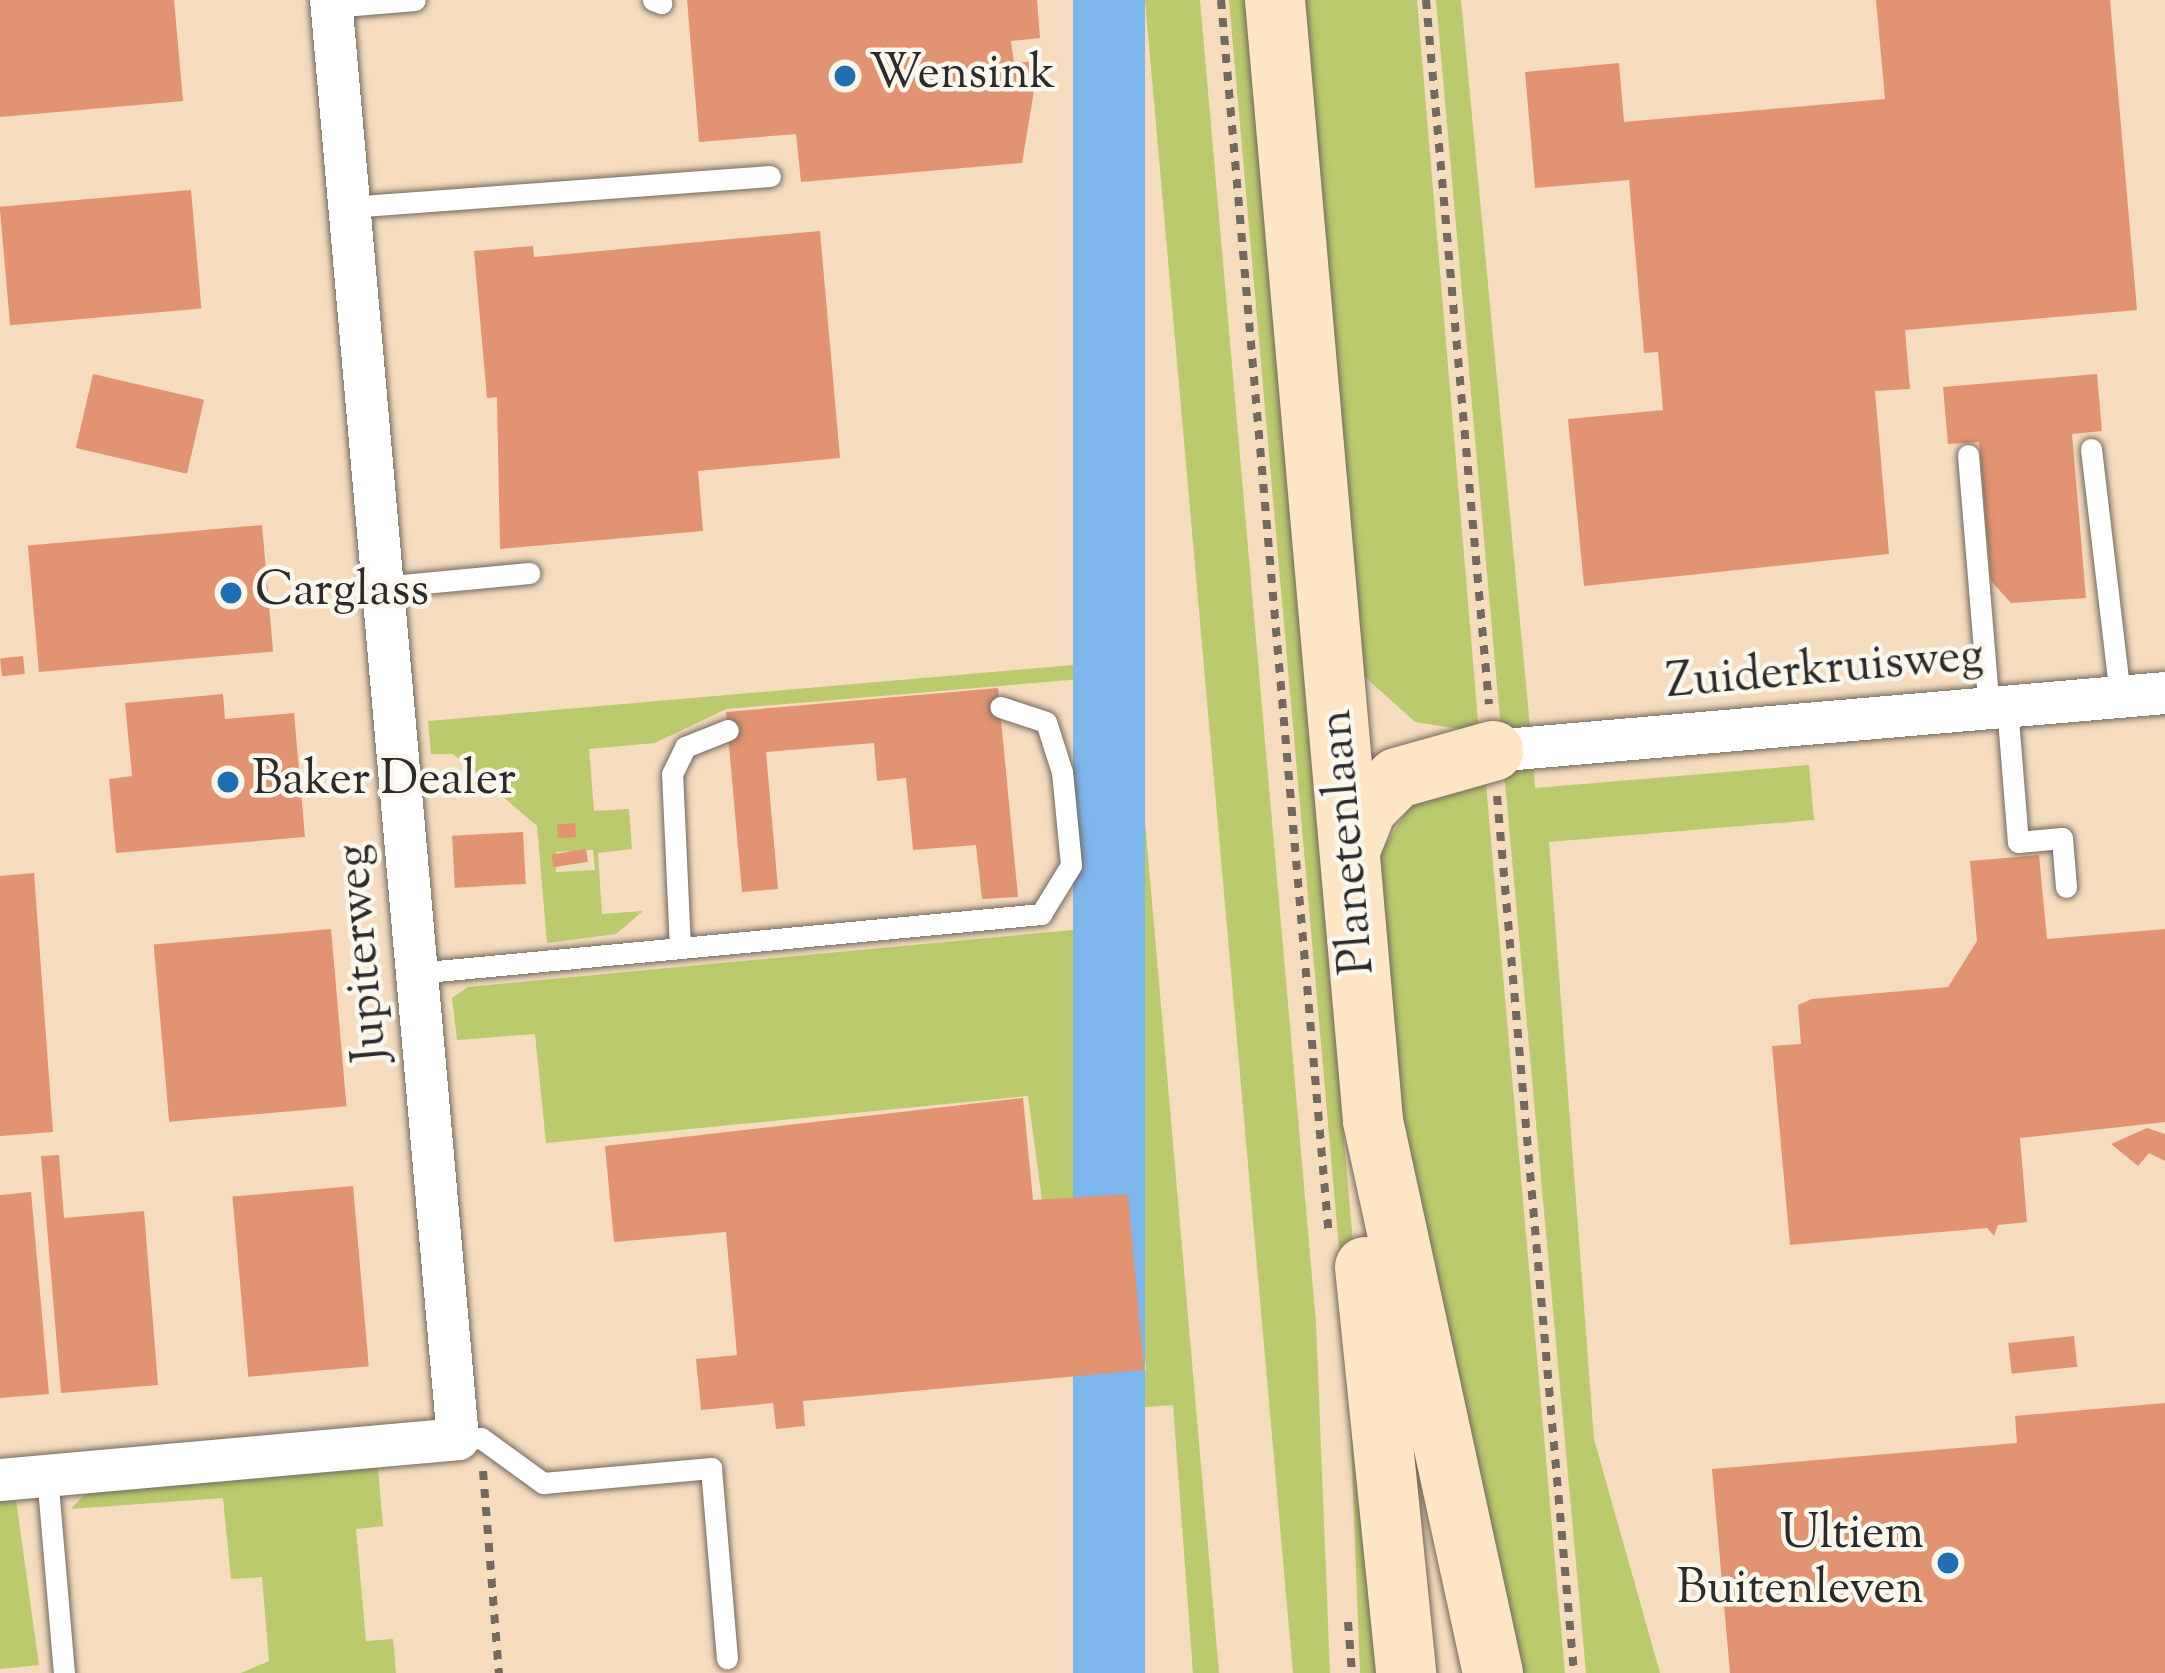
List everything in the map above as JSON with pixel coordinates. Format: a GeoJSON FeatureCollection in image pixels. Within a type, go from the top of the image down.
{"type":"FeatureCollection","features":[{"type":"Feature","properties":{"kind":"main road","name":"Planetenlaan"},"geometry":{"type":"LineString","coordinates":[[1254,0],[1405,1657]]}},
{"type":"Feature","properties":{"kind":"main road","name":"Planetenlaan"},"geometry":{"type":"LineString","coordinates":[[1275,0],[1373,1121],[1493,1673]]}},
{"type":"Feature","properties":{"kind":"main road"},"geometry":{"type":"LineString","coordinates":[[1336,691],[1380,737],[1493,751]]}},
{"type":"Feature","properties":{"kind":"main road"},"geometry":{"type":"LineString","coordinates":[[1350,850],[1366,808],[1397,778],[1493,751]]}},
{"type":"Feature","properties":{"kind":"main road"},"geometry":{"type":"LineString","coordinates":[[1405,1657],[1423,1618],[1454,1622],[1479,1673]]}},
{"type":"Feature","properties":{"kind":"street","name":"Jupiterweg"},"geometry":{"type":"LineString","coordinates":[[331,3],[416,973],[469,1438]]}},
{"type":"Feature","properties":{"kind":"street","name":"Zuiderkruisweg"},"geometry":{"type":"LineString","coordinates":[[1493,751],[2165,692]]}},
{"type":"Feature","properties":{"kind":"street"},"geometry":{"type":"LineString","coordinates":[[0,1480],[469,1438]]}},
{"type":"Feature","properties":{"kind":"lane"},"geometry":{"type":"LineString","coordinates":[[331,3],[415,0]]}},
{"type":"Feature","properties":{"kind":"lane"},"geometry":{"type":"LineString","coordinates":[[349,207],[770,176]]}},
{"type":"Feature","properties":{"kind":"lane"},"geometry":{"type":"LineString","coordinates":[[2091,449],[2120,696]]}},
{"type":"Feature","properties":{"kind":"lane"},"geometry":{"type":"LineString","coordinates":[[1967,455],[2018,842],[2062,838],[2066,886]]}},
{"type":"Feature","properties":{"kind":"lane"},"geometry":{"type":"LineString","coordinates":[[382,587],[529,573]]}},
{"type":"Feature","properties":{"kind":"lane"},"geometry":{"type":"LineString","coordinates":[[416,973],[1041,914],[1071,865],[1062,772],[1046,722],[1000,706]]}},
{"type":"Feature","properties":{"kind":"lane"},"geometry":{"type":"LineString","coordinates":[[680,948],[672,774],[685,747],[728,730]]}},
{"type":"Feature","properties":{"kind":"lane"},"geometry":{"type":"LineString","coordinates":[[469,1438],[543,1483],[711,1468],[728,1658]]}},
{"type":"Feature","properties":{"kind":"lane"},"geometry":{"type":"LineString","coordinates":[[46,1475],[64,1673]]}},
{"type":"Feature","properties":{"kind":"path","name":"Planetenlaan"},"geometry":{"type":"LineString","coordinates":[[1221,0],[1330,1255]]}},
{"type":"Feature","properties":{"kind":"path"},"geometry":{"type":"LineString","coordinates":[[1426,0],[1574,1673]]}},
{"type":"Feature","properties":{"kind":"path"},"geometry":{"type":"LineString","coordinates":[[469,1438],[500,1673]]}},
{"type":"Feature","properties":{"kind":"path"},"geometry":{"type":"LineString","coordinates":[[1348,1610],[1352,1673]]}},
{"type":"Feature","properties":{"kind":"green space"},"geometry":{"type":"Polygon","coordinates":[[[1145,0],[1200,0],[1316,1323],[1330,1673],[1293,1673],[1145,0]]]}},
{"type":"Feature","properties":{"kind":"green space"},"geometry":{"type":"Polygon","coordinates":[[[1229,0],[1245,0],[1368,1416],[1379,1673],[1360,1673],[1347,1339],[1229,0]]]}},
{"type":"Feature","properties":{"kind":"green space"},"geometry":{"type":"Polygon","coordinates":[[[1285,0],[1417,0],[1479,732],[1415,722],[1354,667],[1285,0]]]}},
{"type":"Feature","properties":{"kind":"green space"},"geometry":{"type":"Polygon","coordinates":[[[1436,0],[1461,0],[1530,727],[1501,730],[1436,0]]]}},
{"type":"Feature","properties":{"kind":"green space"},"geometry":{"type":"Polygon","coordinates":[[[1131,660],[1219,1673],[1193,1673],[1173,1405],[1131,1408],[1129,1374],[1146,1370],[1130,1193],[1042,1200],[1028,1096],[546,1143],[535,1034],[457,1040],[452,998],[468,987],[1136,924],[1118,676],[726,709],[655,743],[589,749],[594,811],[629,809],[632,849],[598,853],[602,914],[643,911],[616,934],[547,943],[537,826],[453,754],[431,754],[428,721],[1131,660]],[[593,850],[556,852],[556,872],[595,870],[593,850]]]}},
{"type":"Feature","properties":{"kind":"green space"},"geometry":{"type":"Polygon","coordinates":[[[1809,765],[1814,820],[1549,842],[1594,1439],[1660,1673],[1586,1673],[1504,771],[1534,769],[1535,788],[1809,765]]]}},
{"type":"Feature","properties":{"kind":"green space"},"geometry":{"type":"Polygon","coordinates":[[[1485,773],[1565,1673],[1503,1673],[1451,1458],[1367,876],[1414,799],[1485,773]]]}},
{"type":"Feature","properties":{"kind":"green space"},"geometry":{"type":"Polygon","coordinates":[[[378,1468],[383,1526],[356,1529],[366,1641],[393,1639],[396,1673],[241,1673],[269,1661],[262,1577],[231,1579],[223,1498],[71,1509],[85,1494],[378,1468]]]}},
{"type":"Feature","properties":{"kind":"green space"},"geometry":{"type":"Polygon","coordinates":[[[16,1500],[39,1665],[0,1669],[0,1501],[16,1500]]]}},
{"type":"Feature","properties":{"kind":"water"},"geometry":{"type":"Polygon","coordinates":[[[1073,0],[1145,0],[1145,1673],[1073,1673],[1073,0]]]}},
{"type":"Feature","properties":{"kind":"building"},"geometry":{"type":"Polygon","coordinates":[[[0,0],[174,0],[183,101],[0,117],[0,0]]]}},
{"type":"Feature","properties":{"kind":"building"},"geometry":{"type":"Polygon","coordinates":[[[687,0],[1037,0],[1040,38],[1011,41],[1014,63],[1039,61],[1022,163],[801,182],[796,134],[699,142],[687,0]]]}},
{"type":"Feature","properties":{"kind":"building"},"geometry":{"type":"Polygon","coordinates":[[[1876,0],[2110,0],[2137,310],[1905,330],[1910,389],[1875,391],[1889,554],[1584,586],[1568,419],[1663,410],[1658,352],[1644,353],[1629,180],[1535,188],[1525,72],[1619,63],[1624,122],[1885,99],[1876,0]]]}},
{"type":"Feature","properties":{"kind":"building"},"geometry":{"type":"Polygon","coordinates":[[[191,190],[201,309],[10,325],[0,207],[191,190]]]}},
{"type":"Feature","properties":{"kind":"building"},"geometry":{"type":"Polygon","coordinates":[[[820,231],[840,458],[698,471],[703,531],[500,549],[497,397],[487,398],[474,251],[533,246],[534,257],[820,231]]]}},
{"type":"Feature","properties":{"kind":"building"},"geometry":{"type":"Polygon","coordinates":[[[93,374],[204,400],[187,474],[76,448],[93,374]]]}},
{"type":"Feature","properties":{"kind":"building"},"geometry":{"type":"Polygon","coordinates":[[[2097,374],[2102,431],[2072,434],[2086,598],[2011,603],[1991,581],[1979,442],[1948,444],[1943,387],[2097,374]]]}},
{"type":"Feature","properties":{"kind":"building"},"geometry":{"type":"Polygon","coordinates":[[[262,525],[273,652],[39,672],[28,545],[262,525]]]}},
{"type":"Feature","properties":{"kind":"building"},"geometry":{"type":"Polygon","coordinates":[[[23,656],[25,674],[2,676],[0,658],[23,656]]]}},
{"type":"Feature","properties":{"kind":"building"},"geometry":{"type":"Polygon","coordinates":[[[998,688],[1018,897],[982,899],[976,845],[913,850],[906,778],[877,781],[874,743],[766,752],[778,889],[742,892],[726,712],[998,688]]]}},
{"type":"Feature","properties":{"kind":"building"},"geometry":{"type":"Polygon","coordinates":[[[223,694],[225,719],[294,713],[305,837],[116,853],[109,779],[132,776],[125,703],[223,694]]]}},
{"type":"Feature","properties":{"kind":"building"},"geometry":{"type":"Polygon","coordinates":[[[575,823],[576,837],[558,838],[557,824],[575,823]]]}},
{"type":"Feature","properties":{"kind":"building"},"geometry":{"type":"Polygon","coordinates":[[[523,832],[526,884],[455,888],[452,836],[523,832]]]}},
{"type":"Feature","properties":{"kind":"building"},"geometry":{"type":"Polygon","coordinates":[[[586,849],[588,862],[553,867],[551,854],[586,849]]]}},
{"type":"Feature","properties":{"kind":"building"},"geometry":{"type":"Polygon","coordinates":[[[2039,855],[2047,939],[2165,929],[2165,1122],[2020,1138],[2027,1222],[1998,1225],[1994,1236],[1987,1228],[1790,1245],[1772,1046],[1801,1044],[1798,1005],[1812,999],[1948,987],[1977,941],[1970,861],[2039,855]]]}},
{"type":"Feature","properties":{"kind":"building"},"geometry":{"type":"Polygon","coordinates":[[[34,873],[53,1132],[0,1136],[0,876],[34,873]]]}},
{"type":"Feature","properties":{"kind":"building"},"geometry":{"type":"Polygon","coordinates":[[[331,929],[347,1106],[169,1122],[154,945],[331,929]]]}},
{"type":"Feature","properties":{"kind":"building"},"geometry":{"type":"Polygon","coordinates":[[[1023,1098],[1033,1200],[1128,1194],[1144,1370],[803,1401],[805,1426],[776,1429],[773,1403],[701,1410],[696,1359],[737,1355],[726,1232],[614,1242],[605,1146],[1023,1098]]]}},
{"type":"Feature","properties":{"kind":"building"},"geometry":{"type":"Polygon","coordinates":[[[2147,1128],[2165,1134],[2165,1161],[2149,1153],[2138,1166],[2111,1144],[2147,1128]]]}},
{"type":"Feature","properties":{"kind":"building"},"geometry":{"type":"Polygon","coordinates":[[[59,1155],[64,1218],[144,1211],[158,1385],[61,1393],[41,1156],[59,1155]]]}},
{"type":"Feature","properties":{"kind":"building"},"geometry":{"type":"Polygon","coordinates":[[[353,1186],[369,1366],[248,1377],[232,1197],[353,1186]]]}},
{"type":"Feature","properties":{"kind":"building"},"geometry":{"type":"Polygon","coordinates":[[[31,1192],[49,1394],[0,1398],[0,1195],[31,1192]]]}},
{"type":"Feature","properties":{"kind":"building"},"geometry":{"type":"Polygon","coordinates":[[[2074,1336],[2077,1367],[2012,1374],[2008,1343],[2074,1336]]]}},
{"type":"Feature","properties":{"kind":"building"},"geometry":{"type":"Polygon","coordinates":[[[2165,1403],[2165,1673],[1730,1673],[1712,1469],[2017,1443],[2015,1416],[2165,1403]]]}},
{"type":"Feature","properties":{"kind":"place","name":"Wensink"},"geometry":{"type":"Point","coordinates":[845,76]}},
{"type":"Feature","properties":{"kind":"place","name":"Carglass"},"geometry":{"type":"Point","coordinates":[231,593]}},
{"type":"Feature","properties":{"kind":"place","name":"Baker Dealer"},"geometry":{"type":"Point","coordinates":[228,782]}},
{"type":"Feature","properties":{"kind":"place","name":"Ultiem Buitenleven"},"geometry":{"type":"Point","coordinates":[1948,1563]}}]}
